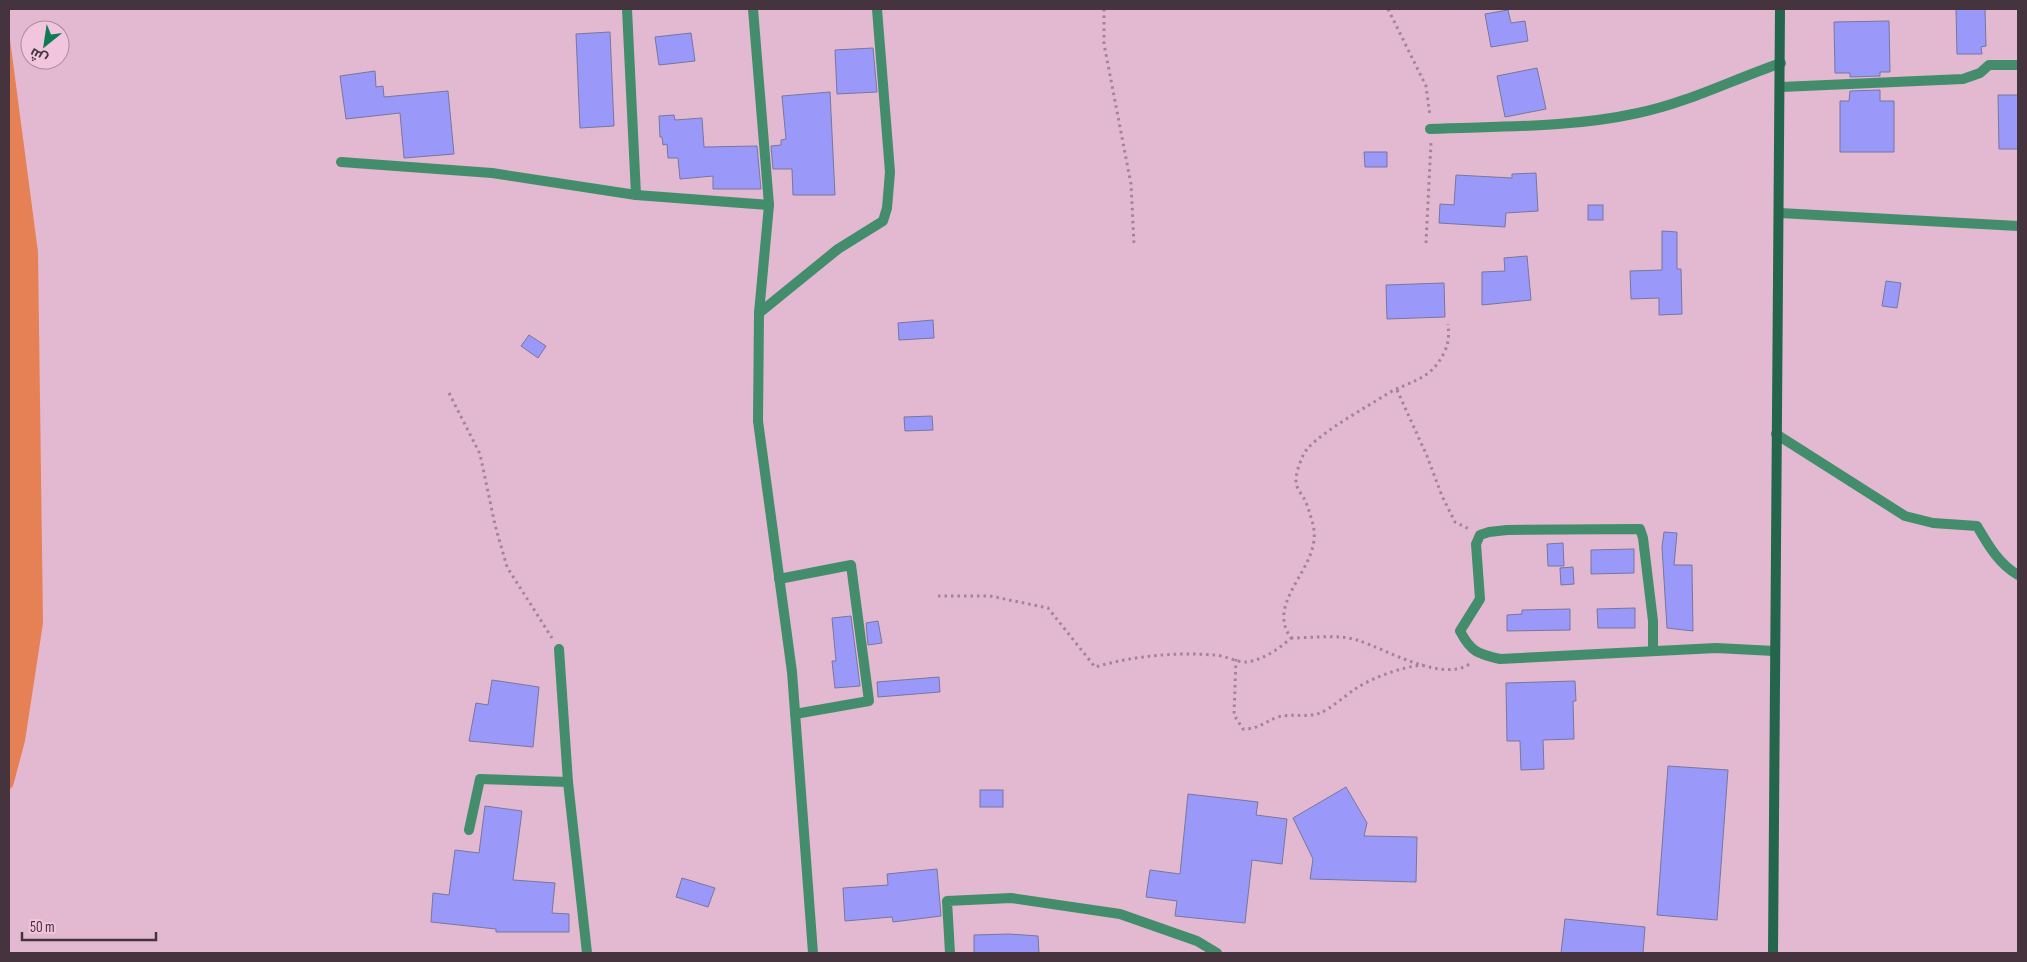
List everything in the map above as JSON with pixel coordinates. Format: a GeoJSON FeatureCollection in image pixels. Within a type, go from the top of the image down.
{"type":"FeatureCollection","features":[{"type":"Feature","properties":{"kind":"street"},"geometry":{"type":"LineString","coordinates":[[627,9],[636,195]]}},
{"type":"Feature","properties":{"kind":"street"},"geometry":{"type":"LineString","coordinates":[[753,9],[769,205],[759,313],[758,421],[792,672],[813,953]]}},
{"type":"Feature","properties":{"kind":"street"},"geometry":{"type":"LineString","coordinates":[[759,313],[838,249],[883,221],[887,208],[890,172],[877,9]]}},
{"type":"Feature","properties":{"kind":"street"},"geometry":{"type":"LineString","coordinates":[[1773,953],[1776,434],[1781,87],[1780,9]]}},
{"type":"Feature","properties":{"kind":"street"},"geometry":{"type":"LineString","coordinates":[[1430,129],[1580,123],[1639,113],[1683,100],[1781,63]]}},
{"type":"Feature","properties":{"kind":"street"},"geometry":{"type":"LineString","coordinates":[[1781,87],[1962,79],[1980,73],[1989,65],[2018,65]]}},
{"type":"Feature","properties":{"kind":"street"},"geometry":{"type":"LineString","coordinates":[[341,162],[492,173],[636,195],[769,205]]}},
{"type":"Feature","properties":{"kind":"street"},"geometry":{"type":"LineString","coordinates":[[1780,213],[2018,226]]}},
{"type":"Feature","properties":{"kind":"street"},"geometry":{"type":"LineString","coordinates":[[1776,434],[1905,516],[1933,524],[1977,526],[1992,550],[2010,571],[2018,576]]}},
{"type":"Feature","properties":{"kind":"street"},"geometry":{"type":"LineString","coordinates":[[1653,651],[1653,621],[1643,538],[1640,529],[1507,530],[1480,535],[1476,544],[1480,599],[1460,631],[1468,646],[1480,654],[1500,659],[1716,648],[1774,651]]}},
{"type":"Feature","properties":{"kind":"street"},"geometry":{"type":"LineString","coordinates":[[779,579],[851,565],[870,701],[795,714]]}},
{"type":"Feature","properties":{"kind":"street"},"geometry":{"type":"LineString","coordinates":[[559,649],[568,782],[587,953]]}},
{"type":"Feature","properties":{"kind":"street"},"geometry":{"type":"LineString","coordinates":[[469,830],[480,779],[568,782]]}},
{"type":"Feature","properties":{"kind":"street"},"geometry":{"type":"LineString","coordinates":[[950,953],[947,901],[1011,898],[1120,914],[1197,941],[1217,953]]}},
{"type":"Feature","properties":{"kind":"path"},"geometry":{"type":"LineString","coordinates":[[1104,9],[1104,44],[1131,184],[1134,245]]}},
{"type":"Feature","properties":{"kind":"path"},"geometry":{"type":"LineString","coordinates":[[1291,638],[1286,631],[1284,606],[1312,555],[1316,540],[1311,516],[1296,484],[1307,449],[1328,433],[1397,390],[1426,376],[1437,366],[1450,340],[1448,324]]}},
{"type":"Feature","properties":{"kind":"path"},"geometry":{"type":"LineString","coordinates":[[1397,390],[1455,522],[1480,535]]}},
{"type":"Feature","properties":{"kind":"path"},"geometry":{"type":"LineString","coordinates":[[449,393],[480,454],[495,525],[507,567],[559,649]]}},
{"type":"Feature","properties":{"kind":"path"},"geometry":{"type":"LineString","coordinates":[[938,596],[990,596],[1048,608],[1095,667],[1120,660],[1176,652],[1223,655],[1246,662],[1264,656],[1291,638],[1355,639],[1423,665],[1449,670],[1465,668],[1480,654]]}},
{"type":"Feature","properties":{"kind":"path"},"geometry":{"type":"LineString","coordinates":[[1236,659],[1234,715],[1243,729],[1256,729],[1265,721],[1281,716],[1320,713],[1355,689],[1406,666],[1423,665]]}},
{"type":"Feature","properties":{"kind":"shaded area"},"geometry":{"type":"Polygon","coordinates":[[[9,32],[38,252],[43,623],[25,741],[13,786],[9,790],[9,32]]]}},
{"type":"Feature","properties":{"kind":"building"},"geometry":{"type":"Polygon","coordinates":[[[1956,9],[1985,9],[1986,46],[1981,47],[1982,54],[1957,54],[1956,9]]]}},
{"type":"Feature","properties":{"kind":"building"},"geometry":{"type":"Polygon","coordinates":[[[1508,10],[1511,23],[1525,21],[1528,41],[1491,47],[1485,14],[1508,10]]]}},
{"type":"Feature","properties":{"kind":"building"},"geometry":{"type":"Polygon","coordinates":[[[1889,21],[1890,72],[1880,72],[1880,76],[1850,77],[1850,73],[1835,73],[1834,22],[1889,21]]]}},
{"type":"Feature","properties":{"kind":"building"},"geometry":{"type":"Polygon","coordinates":[[[610,32],[614,126],[580,128],[576,34],[610,32]]]}},
{"type":"Feature","properties":{"kind":"building"},"geometry":{"type":"Polygon","coordinates":[[[691,33],[695,61],[659,65],[655,37],[691,33]]]}},
{"type":"Feature","properties":{"kind":"building"},"geometry":{"type":"Polygon","coordinates":[[[873,48],[877,92],[837,94],[835,50],[873,48]]]}},
{"type":"Feature","properties":{"kind":"building"},"geometry":{"type":"Polygon","coordinates":[[[1537,68],[1546,109],[1505,117],[1497,76],[1537,68]]]}},
{"type":"Feature","properties":{"kind":"building"},"geometry":{"type":"Polygon","coordinates":[[[375,71],[376,87],[383,86],[384,97],[448,91],[454,154],[404,158],[400,113],[346,119],[340,76],[375,71]]]}},
{"type":"Feature","properties":{"kind":"building"},"geometry":{"type":"Polygon","coordinates":[[[1880,90],[1880,101],[1894,101],[1894,152],[1840,152],[1840,101],[1849,101],[1850,91],[1880,90]]]}},
{"type":"Feature","properties":{"kind":"building"},"geometry":{"type":"Polygon","coordinates":[[[830,92],[835,195],[793,195],[792,169],[773,169],[771,146],[781,145],[781,140],[786,139],[782,96],[830,92]]]}},
{"type":"Feature","properties":{"kind":"building"},"geometry":{"type":"Polygon","coordinates":[[[1998,95],[2018,95],[2018,149],[1999,149],[1998,95]]]}},
{"type":"Feature","properties":{"kind":"building"},"geometry":{"type":"Polygon","coordinates":[[[674,115],[675,120],[702,118],[704,147],[757,146],[761,189],[713,189],[713,176],[680,179],[678,158],[668,158],[667,144],[663,145],[662,137],[660,137],[659,116],[674,115]]]}},
{"type":"Feature","properties":{"kind":"building"},"geometry":{"type":"Polygon","coordinates":[[[1364,152],[1387,152],[1387,167],[1365,167],[1364,152]]]}},
{"type":"Feature","properties":{"kind":"building"},"geometry":{"type":"Polygon","coordinates":[[[1536,173],[1538,211],[1506,213],[1505,227],[1439,223],[1440,204],[1454,205],[1456,175],[1512,178],[1512,174],[1536,173]]]}},
{"type":"Feature","properties":{"kind":"building"},"geometry":{"type":"Polygon","coordinates":[[[1588,205],[1603,205],[1603,220],[1588,220],[1588,205]]]}},
{"type":"Feature","properties":{"kind":"building"},"geometry":{"type":"Polygon","coordinates":[[[1662,231],[1677,232],[1677,269],[1681,269],[1682,314],[1659,315],[1659,298],[1631,299],[1630,271],[1662,270],[1662,231]]]}},
{"type":"Feature","properties":{"kind":"building"},"geometry":{"type":"Polygon","coordinates":[[[1527,256],[1531,300],[1482,305],[1482,272],[1505,271],[1504,258],[1527,256]]]}},
{"type":"Feature","properties":{"kind":"building"},"geometry":{"type":"Polygon","coordinates":[[[1886,281],[1901,283],[1897,308],[1882,306],[1886,281]]]}},
{"type":"Feature","properties":{"kind":"building"},"geometry":{"type":"Polygon","coordinates":[[[1444,283],[1445,317],[1387,319],[1386,285],[1444,283]]]}},
{"type":"Feature","properties":{"kind":"building"},"geometry":{"type":"Polygon","coordinates":[[[933,320],[934,338],[899,340],[898,323],[933,320]]]}},
{"type":"Feature","properties":{"kind":"building"},"geometry":{"type":"Polygon","coordinates":[[[529,335],[546,346],[538,358],[521,346],[529,335]]]}},
{"type":"Feature","properties":{"kind":"building"},"geometry":{"type":"Polygon","coordinates":[[[932,416],[933,430],[905,431],[904,417],[932,416]]]}},
{"type":"Feature","properties":{"kind":"building"},"geometry":{"type":"Polygon","coordinates":[[[1664,532],[1677,533],[1674,565],[1692,565],[1693,631],[1667,628],[1662,547],[1664,532]]]}},
{"type":"Feature","properties":{"kind":"building"},"geometry":{"type":"Polygon","coordinates":[[[1563,543],[1564,566],[1548,566],[1547,544],[1563,543]]]}},
{"type":"Feature","properties":{"kind":"building"},"geometry":{"type":"Polygon","coordinates":[[[1634,549],[1634,573],[1591,574],[1591,550],[1634,549]]]}},
{"type":"Feature","properties":{"kind":"building"},"geometry":{"type":"Polygon","coordinates":[[[1573,567],[1574,584],[1561,585],[1560,568],[1573,567]]]}},
{"type":"Feature","properties":{"kind":"building"},"geometry":{"type":"Polygon","coordinates":[[[1635,608],[1635,628],[1598,628],[1597,609],[1635,608]]]}},
{"type":"Feature","properties":{"kind":"building"},"geometry":{"type":"Polygon","coordinates":[[[1570,609],[1570,630],[1507,631],[1507,615],[1522,614],[1522,610],[1570,609]]]}},
{"type":"Feature","properties":{"kind":"building"},"geometry":{"type":"Polygon","coordinates":[[[851,616],[860,686],[835,688],[832,661],[836,661],[832,618],[851,616]]]}},
{"type":"Feature","properties":{"kind":"building"},"geometry":{"type":"Polygon","coordinates":[[[878,621],[882,643],[868,645],[866,623],[878,621]]]}},
{"type":"Feature","properties":{"kind":"building"},"geometry":{"type":"Polygon","coordinates":[[[939,677],[940,692],[878,697],[877,682],[939,677]]]}},
{"type":"Feature","properties":{"kind":"building"},"geometry":{"type":"Polygon","coordinates":[[[492,680],[539,687],[533,747],[469,741],[476,703],[488,705],[492,680]]]}},
{"type":"Feature","properties":{"kind":"building"},"geometry":{"type":"Polygon","coordinates":[[[1575,681],[1576,701],[1573,701],[1574,739],[1543,740],[1544,769],[1521,770],[1520,741],[1507,741],[1506,683],[1575,681]]]}},
{"type":"Feature","properties":{"kind":"building"},"geometry":{"type":"Polygon","coordinates":[[[1668,766],[1728,770],[1717,920],[1657,915],[1668,766]]]}},
{"type":"Feature","properties":{"kind":"building"},"geometry":{"type":"Polygon","coordinates":[[[1346,787],[1367,823],[1364,836],[1417,837],[1416,882],[1310,879],[1313,859],[1293,818],[1346,787]]]}},
{"type":"Feature","properties":{"kind":"building"},"geometry":{"type":"Polygon","coordinates":[[[980,790],[1003,790],[1003,807],[980,807],[980,790]]]}},
{"type":"Feature","properties":{"kind":"building"},"geometry":{"type":"Polygon","coordinates":[[[1188,794],[1258,802],[1256,815],[1287,819],[1282,864],[1252,860],[1245,923],[1175,916],[1177,901],[1146,897],[1150,870],[1180,874],[1188,794]]]}},
{"type":"Feature","properties":{"kind":"building"},"geometry":{"type":"Polygon","coordinates":[[[485,806],[522,811],[513,880],[555,883],[552,913],[569,914],[569,932],[496,932],[496,929],[431,922],[433,893],[449,895],[455,850],[479,853],[485,806]]]}},
{"type":"Feature","properties":{"kind":"building"},"geometry":{"type":"Polygon","coordinates":[[[937,869],[941,916],[893,922],[892,917],[845,921],[843,888],[888,885],[887,874],[937,869]]]}},
{"type":"Feature","properties":{"kind":"building"},"geometry":{"type":"Polygon","coordinates":[[[682,878],[715,888],[708,907],[676,897],[682,878]]]}},
{"type":"Feature","properties":{"kind":"building"},"geometry":{"type":"Polygon","coordinates":[[[1565,919],[1645,927],[1643,953],[1561,953],[1565,919]]]}},
{"type":"Feature","properties":{"kind":"building"},"geometry":{"type":"Polygon","coordinates":[[[1009,934],[1038,936],[1039,953],[974,953],[974,935],[1009,934]]]}}]}
